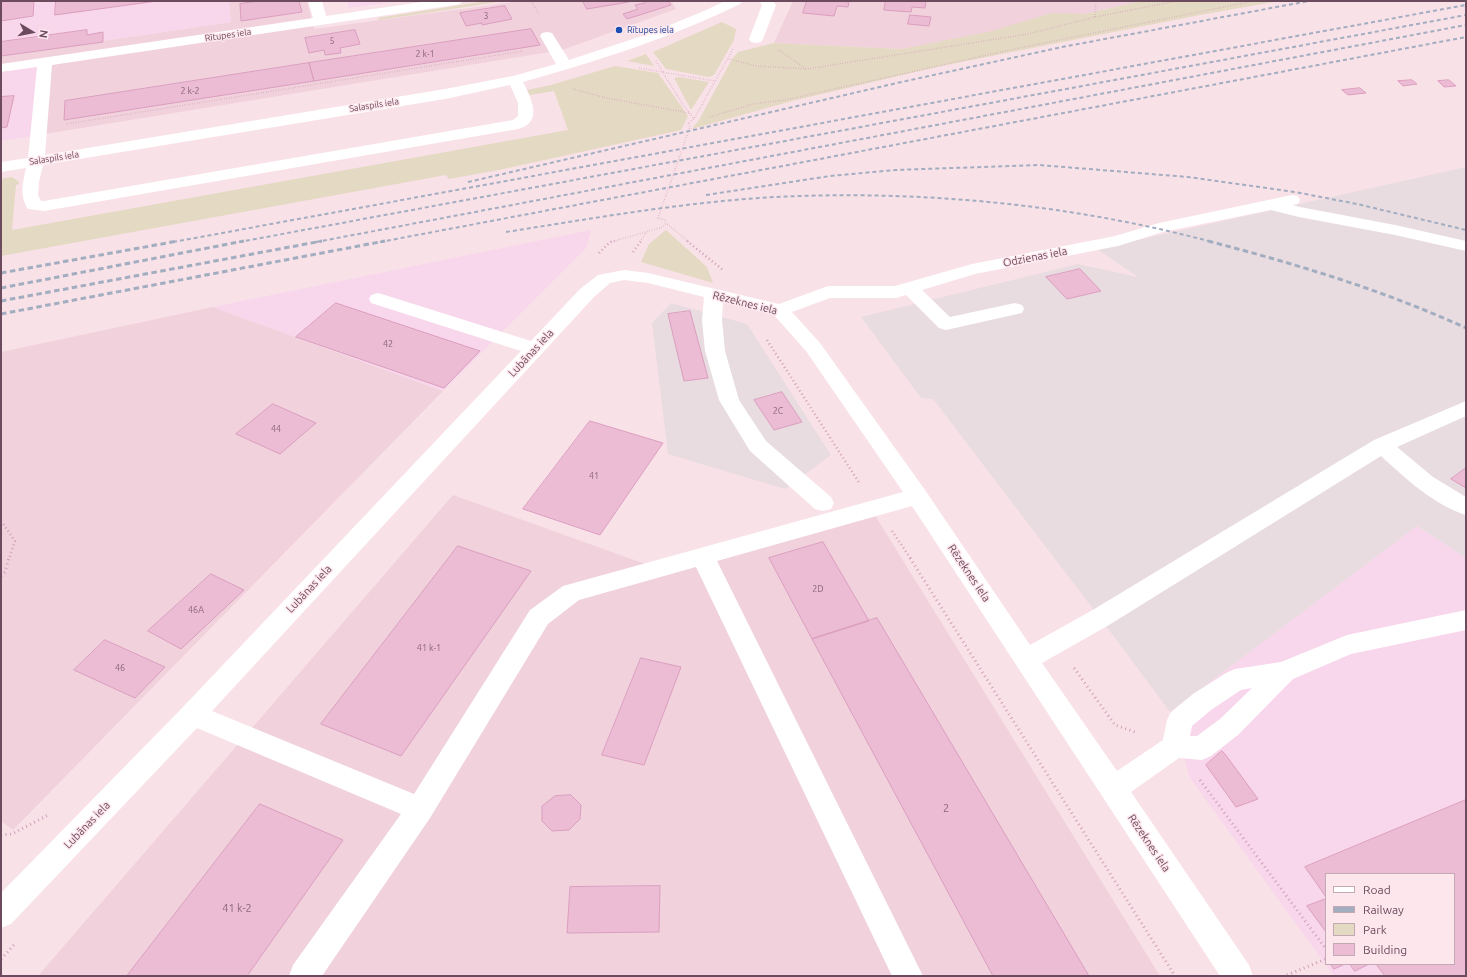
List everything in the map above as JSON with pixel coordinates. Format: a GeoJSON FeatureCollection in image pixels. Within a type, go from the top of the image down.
{"type":"FeatureCollection","features":[{"type":"Feature","properties":{"kind":"street"},"geometry":{"type":"LineString","coordinates":[[315,1],[320,21]]}},
{"type":"Feature","properties":{"kind":"street","name":"Rītupes iela"},"geometry":{"type":"LineString","coordinates":[[1,68],[320,21],[398,5],[455,1]]}},
{"type":"Feature","properties":{"kind":"street","name":"Salaspils iela"},"geometry":{"type":"LineString","coordinates":[[1,167],[445,94],[515,80],[565,66],[653,37],[710,14],[735,1]]}},
{"type":"Feature","properties":{"kind":"street"},"geometry":{"type":"LineString","coordinates":[[756,39],[769,5],[766,1]]}},
{"type":"Feature","properties":{"kind":"street"},"geometry":{"type":"LineString","coordinates":[[550,41],[565,66]]}},
{"type":"Feature","properties":{"kind":"street"},"geometry":{"type":"LineString","coordinates":[[46,61],[36,161],[31,182],[30,195],[34,205],[44,206],[518,124],[525,118],[527,113],[524,96],[515,80]]}},
{"type":"Feature","properties":{"kind":"street","name":"Odzienas iela"},"geometry":{"type":"LineString","coordinates":[[780,310],[828,292],[896,292],[972,269],[1118,241],[1159,228],[1292,200]]}},
{"type":"Feature","properties":{"kind":"street"},"geometry":{"type":"LineString","coordinates":[[1272,204],[1300,212],[1395,230],[1466,246]]}},
{"type":"Feature","properties":{"kind":"street","name":"Rēzeknes iela"},"geometry":{"type":"LineString","coordinates":[[624,275],[648,278],[780,310],[813,347],[917,496],[1238,976]]}},
{"type":"Feature","properties":{"kind":"street","name":"Lubānas iela"},"geometry":{"type":"LineString","coordinates":[[1,914],[192,715],[587,293],[604,278],[624,275]]}},
{"type":"Feature","properties":{"kind":"street"},"geometry":{"type":"LineString","coordinates":[[910,288],[946,324],[1015,309]]}},
{"type":"Feature","properties":{"kind":"street"},"geometry":{"type":"LineString","coordinates":[[714,295],[712,320],[715,351],[729,400],[758,446],[823,504]]}},
{"type":"Feature","properties":{"kind":"street"},"geometry":{"type":"LineString","coordinates":[[378,299],[534,350]]}},
{"type":"Feature","properties":{"kind":"street"},"geometry":{"type":"LineString","coordinates":[[1027,659],[1100,618],[1382,445],[1466,408]]}},
{"type":"Feature","properties":{"kind":"street"},"geometry":{"type":"LineString","coordinates":[[1382,445],[1425,482],[1466,508]]}},
{"type":"Feature","properties":{"kind":"street"},"geometry":{"type":"LineString","coordinates":[[304,976],[420,809],[539,617],[571,593],[917,496]]}},
{"type":"Feature","properties":{"kind":"street"},"geometry":{"type":"LineString","coordinates":[[703,556],[908,976]]}},
{"type":"Feature","properties":{"kind":"street"},"geometry":{"type":"LineString","coordinates":[[1175,746],[1180,720],[1202,702],[1235,680],[1284,672],[1347,645],[1466,620]]}},
{"type":"Feature","properties":{"kind":"street"},"geometry":{"type":"LineString","coordinates":[[1113,789],[1175,746],[1202,748],[1229,727],[1284,672]]}},
{"type":"Feature","properties":{"kind":"street"},"geometry":{"type":"LineString","coordinates":[[192,715],[219,724],[420,809]]}},
{"type":"Feature","properties":{"kind":"path"},"geometry":{"type":"LineString","coordinates":[[1095,17],[1096,1]]}},
{"type":"Feature","properties":{"kind":"path"},"geometry":{"type":"LineString","coordinates":[[729,58],[756,66],[807,69],[1028,34],[1095,17],[1177,1]]}},
{"type":"Feature","properties":{"kind":"path"},"geometry":{"type":"LineString","coordinates":[[710,117],[754,104],[785,100],[998,51],[1254,1]]}},
{"type":"Feature","properties":{"kind":"path"},"geometry":{"type":"LineString","coordinates":[[39,129],[550,41]]}},
{"type":"Feature","properties":{"kind":"path"},"geometry":{"type":"LineString","coordinates":[[736,43],[694,119],[688,123],[690,127],[658,218],[664,220],[731,277],[741,289],[747,303]]}},
{"type":"Feature","properties":{"kind":"path"},"geometry":{"type":"LineString","coordinates":[[776,48],[807,69]]}},
{"type":"Feature","properties":{"kind":"path"},"geometry":{"type":"LineString","coordinates":[[652,57],[664,72],[688,113],[694,119]]}},
{"type":"Feature","properties":{"kind":"path"},"geometry":{"type":"LineString","coordinates":[[635,67],[715,82]]}},
{"type":"Feature","properties":{"kind":"path"},"geometry":{"type":"LineString","coordinates":[[571,88],[607,98],[688,113]]}},
{"type":"Feature","properties":{"kind":"path"},"geometry":{"type":"LineString","coordinates":[[648,232],[663,226],[666,223]]}},
{"type":"Feature","properties":{"kind":"path"},"geometry":{"type":"LineString","coordinates":[[1,521],[15,541],[5,572],[1,576]]}},
{"type":"Feature","properties":{"kind":"path"},"geometry":{"type":"LineString","coordinates":[[1115,725],[1175,746],[1325,948]]}},
{"type":"Feature","properties":{"kind":"path"},"geometry":{"type":"LineString","coordinates":[[1,836],[12,834],[52,813]]}},
{"type":"Feature","properties":{"kind":"path"},"geometry":{"type":"LineString","coordinates":[[1287,975],[1325,959]]}},
{"type":"Feature","properties":{"kind":"shaded area"},"geometry":{"type":"Polygon","coordinates":[[[1,1],[34,4],[52,1],[229,1],[231,22],[1,56],[1,1]]]}},
{"type":"Feature","properties":{"kind":"shaded area"},"geometry":{"type":"Polygon","coordinates":[[[229,1],[307,1],[314,29],[521,1],[671,1],[676,9],[562,50],[32,136],[1,72],[1,56],[231,22],[229,1]]]}},
{"type":"Feature","properties":{"kind":"shaded area"},"geometry":{"type":"Polygon","coordinates":[[[347,1],[400,1],[349,8],[347,1]]]}},
{"type":"Feature","properties":{"kind":"shaded area"},"geometry":{"type":"Polygon","coordinates":[[[793,1],[1141,1],[1085,14],[902,49],[774,43],[793,1]]]}},
{"type":"Feature","properties":{"kind":"shaded area"},"geometry":{"type":"Polygon","coordinates":[[[41,66],[32,136],[1,141],[1,72],[41,66]]]}},
{"type":"Feature","properties":{"kind":"shaded area"},"geometry":{"type":"Polygon","coordinates":[[[1466,167],[1466,558],[1417,526],[1170,712],[933,399],[921,398],[861,317],[1078,264],[1138,277],[1097,249],[1466,167]]]}},
{"type":"Feature","properties":{"kind":"shaded area"},"geometry":{"type":"Polygon","coordinates":[[[591,230],[586,248],[443,391],[213,307],[591,230]]]}},
{"type":"Feature","properties":{"kind":"shaded area"},"geometry":{"type":"Polygon","coordinates":[[[671,303],[747,324],[831,455],[785,489],[668,454],[652,323],[671,303]]]}},
{"type":"Feature","properties":{"kind":"shaded area"},"geometry":{"type":"Polygon","coordinates":[[[213,307],[443,391],[13,830],[1,821],[1,352],[213,307]]]}},
{"type":"Feature","properties":{"kind":"shaded area"},"geometry":{"type":"Polygon","coordinates":[[[453,495],[648,565],[868,504],[1160,976],[38,976],[453,495]]]}},
{"type":"Feature","properties":{"kind":"shaded area"},"geometry":{"type":"Polygon","coordinates":[[[1417,526],[1466,558],[1466,976],[1334,976],[1326,965],[1455,965],[1455,873],[1325,873],[1325,964],[1190,778],[1170,712],[1417,526]]]}},
{"type":"Feature","properties":{"kind":"green space"},"geometry":{"type":"Polygon","coordinates":[[[487,1],[505,1],[379,20],[378,18],[487,1]]]}},
{"type":"Feature","properties":{"kind":"green space"},"geometry":{"type":"Polygon","coordinates":[[[1141,1],[1279,1],[941,66],[792,101],[692,129],[699,120],[732,59],[738,52],[774,43],[902,49],[992,31],[1052,13],[1085,14],[1141,1]]]}},
{"type":"Feature","properties":{"kind":"green space"},"geometry":{"type":"Polygon","coordinates":[[[722,22],[736,29],[734,40],[714,75],[709,77],[666,69],[653,52],[722,22]]]}},
{"type":"Feature","properties":{"kind":"green space"},"geometry":{"type":"Polygon","coordinates":[[[646,54],[654,66],[627,61],[646,54]]]}},
{"type":"Feature","properties":{"kind":"green space"},"geometry":{"type":"Polygon","coordinates":[[[615,66],[658,73],[688,116],[681,130],[499,170],[449,179],[446,175],[1,256],[1,179],[12,177],[19,182],[19,184],[16,185],[12,230],[568,130],[554,91],[530,95],[527,90],[551,85],[615,66]]]}},
{"type":"Feature","properties":{"kind":"green space"},"geometry":{"type":"Polygon","coordinates":[[[679,77],[709,82],[691,110],[674,78],[679,77]]]}},
{"type":"Feature","properties":{"kind":"green space"},"geometry":{"type":"Polygon","coordinates":[[[666,230],[707,267],[713,283],[641,262],[649,244],[666,230]]]}},
{"type":"Feature","properties":{"kind":"building"},"geometry":{"type":"Polygon","coordinates":[[[1,1],[34,1],[33,16],[1,21],[1,1]]]}},
{"type":"Feature","properties":{"kind":"building"},"geometry":{"type":"Polygon","coordinates":[[[56,1],[157,1],[55,15],[56,1]]]}},
{"type":"Feature","properties":{"kind":"building"},"geometry":{"type":"Polygon","coordinates":[[[259,1],[299,1],[302,12],[241,21],[240,4],[259,1]]]}},
{"type":"Feature","properties":{"kind":"building"},"geometry":{"type":"Polygon","coordinates":[[[583,1],[628,1],[629,2],[587,9],[583,1]]]}},
{"type":"Feature","properties":{"kind":"building"},"geometry":{"type":"Polygon","coordinates":[[[649,1],[668,1],[671,5],[627,19],[623,14],[638,9],[635,5],[649,1]]]}},
{"type":"Feature","properties":{"kind":"building"},"geometry":{"type":"Polygon","coordinates":[[[807,1],[849,2],[848,7],[837,6],[834,16],[803,13],[807,1]]]}},
{"type":"Feature","properties":{"kind":"building"},"geometry":{"type":"Polygon","coordinates":[[[886,1],[926,1],[925,8],[912,7],[911,12],[884,10],[886,1]]]}},
{"type":"Feature","properties":{"kind":"building"},"geometry":{"type":"Polygon","coordinates":[[[505,6],[512,19],[482,25],[482,23],[466,26],[460,13],[505,6]]]}},
{"type":"Feature","properties":{"kind":"building"},"geometry":{"type":"Polygon","coordinates":[[[910,15],[931,17],[929,26],[908,24],[910,15]]]}},
{"type":"Feature","properties":{"kind":"building"},"geometry":{"type":"Polygon","coordinates":[[[531,29],[540,45],[314,81],[309,63],[531,29]]]}},
{"type":"Feature","properties":{"kind":"building"},"geometry":{"type":"Polygon","coordinates":[[[87,30],[87,35],[103,32],[103,42],[1,56],[1,42],[87,30]]]}},
{"type":"Feature","properties":{"kind":"building"},"geometry":{"type":"Polygon","coordinates":[[[355,30],[360,44],[340,48],[341,53],[325,55],[324,50],[309,53],[305,38],[355,30]]]}},
{"type":"Feature","properties":{"kind":"building"},"geometry":{"type":"Polygon","coordinates":[[[309,63],[314,81],[64,120],[65,101],[309,63]]]}},
{"type":"Feature","properties":{"kind":"building"},"geometry":{"type":"Polygon","coordinates":[[[1412,80],[1417,84],[1403,86],[1398,81],[1412,80]]]}},
{"type":"Feature","properties":{"kind":"building"},"geometry":{"type":"Polygon","coordinates":[[[1449,80],[1456,86],[1444,87],[1438,81],[1449,80]]]}},
{"type":"Feature","properties":{"kind":"building"},"geometry":{"type":"Polygon","coordinates":[[[1360,88],[1366,93],[1348,95],[1342,90],[1360,88]]]}},
{"type":"Feature","properties":{"kind":"building"},"geometry":{"type":"Polygon","coordinates":[[[14,96],[7,127],[1,128],[1,97],[14,96]]]}},
{"type":"Feature","properties":{"kind":"building"},"geometry":{"type":"Polygon","coordinates":[[[1080,269],[1101,291],[1067,299],[1046,277],[1080,269]]]}},
{"type":"Feature","properties":{"kind":"building"},"geometry":{"type":"Polygon","coordinates":[[[336,303],[480,351],[444,388],[296,337],[336,303]]]}},
{"type":"Feature","properties":{"kind":"building"},"geometry":{"type":"Polygon","coordinates":[[[690,311],[708,378],[684,381],[668,314],[690,311]]]}},
{"type":"Feature","properties":{"kind":"building"},"geometry":{"type":"Polygon","coordinates":[[[782,392],[802,422],[774,430],[754,400],[782,392]]]}},
{"type":"Feature","properties":{"kind":"building"},"geometry":{"type":"Polygon","coordinates":[[[273,404],[316,423],[280,454],[236,434],[273,404]]]}},
{"type":"Feature","properties":{"kind":"building"},"geometry":{"type":"Polygon","coordinates":[[[590,421],[663,443],[600,535],[523,509],[590,421]]]}},
{"type":"Feature","properties":{"kind":"building"},"geometry":{"type":"Polygon","coordinates":[[[1466,468],[1466,488],[1451,479],[1466,468]]]}},
{"type":"Feature","properties":{"kind":"building"},"geometry":{"type":"Polygon","coordinates":[[[823,542],[869,621],[812,639],[769,558],[823,542]]]}},
{"type":"Feature","properties":{"kind":"building"},"geometry":{"type":"Polygon","coordinates":[[[458,546],[531,571],[401,756],[321,724],[458,546]]]}},
{"type":"Feature","properties":{"kind":"building"},"geometry":{"type":"Polygon","coordinates":[[[211,574],[244,590],[181,649],[148,631],[211,574]]]}},
{"type":"Feature","properties":{"kind":"building"},"geometry":{"type":"Polygon","coordinates":[[[877,618],[1089,976],[993,976],[812,639],[877,618]]]}},
{"type":"Feature","properties":{"kind":"building"},"geometry":{"type":"Polygon","coordinates":[[[105,640],[165,667],[135,698],[74,670],[105,640]]]}},
{"type":"Feature","properties":{"kind":"building"},"geometry":{"type":"Polygon","coordinates":[[[641,658],[681,667],[644,765],[602,755],[641,658]]]}},
{"type":"Feature","properties":{"kind":"building"},"geometry":{"type":"Polygon","coordinates":[[[1222,751],[1258,799],[1236,807],[1206,765],[1222,751]]]}},
{"type":"Feature","properties":{"kind":"building"},"geometry":{"type":"Polygon","coordinates":[[[571,795],[581,805],[580,819],[569,830],[552,831],[542,821],[542,806],[555,796],[571,795]]]}},
{"type":"Feature","properties":{"kind":"building"},"geometry":{"type":"Polygon","coordinates":[[[1466,800],[1466,976],[1385,976],[1377,965],[1455,965],[1455,873],[1325,873],[1325,896],[1305,867],[1466,800]]]}},
{"type":"Feature","properties":{"kind":"building"},"geometry":{"type":"Polygon","coordinates":[[[260,804],[343,840],[247,976],[127,976],[260,804]]]}},
{"type":"Feature","properties":{"kind":"building"},"geometry":{"type":"Polygon","coordinates":[[[660,886],[659,932],[567,933],[570,887],[660,886]]]}},
{"type":"Feature","properties":{"kind":"building"},"geometry":{"type":"Polygon","coordinates":[[[1325,899],[1325,931],[1307,906],[1325,899]]]}},
{"type":"Feature","properties":{"kind":"building"},"geometry":{"type":"Polygon","coordinates":[[[1332,965],[1343,965],[1334,969],[1332,965]]]}},
{"type":"Feature","properties":{"kind":"building"},"geometry":{"type":"Polygon","coordinates":[[[1351,965],[1367,965],[1355,971],[1351,965]]]}},
{"type":"Feature","properties":{"kind":"railway"},"geometry":{"type":"LineString","coordinates":[[468,182],[897,83],[1062,47],[1309,1]]}},
{"type":"Feature","properties":{"kind":"railway"},"geometry":{"type":"LineString","coordinates":[[173,242],[1466,5]]}},
{"type":"Feature","properties":{"kind":"railway"},"geometry":{"type":"LineString","coordinates":[[239,242],[1466,15]]}},
{"type":"Feature","properties":{"kind":"railway"},"geometry":{"type":"LineString","coordinates":[[316,242],[1466,25]]}},
{"type":"Feature","properties":{"kind":"railway"},"geometry":{"type":"LineString","coordinates":[[380,242],[1466,37]]}},
{"type":"Feature","properties":{"kind":"railway"},"geometry":{"type":"LineString","coordinates":[[706,195],[830,176],[895,170],[1039,165],[1188,177],[1295,192],[1357,204],[1466,230]]}},
{"type":"Feature","properties":{"kind":"railway"},"geometry":{"type":"LineString","coordinates":[[506,232],[640,211],[741,199],[830,195],[940,198],[1050,209],[1105,218],[1209,241]]}},
{"type":"Feature","properties":{"kind":"railway"},"geometry":{"type":"LineString","coordinates":[[1,273],[178,241]]}},
{"type":"Feature","properties":{"kind":"railway"},"geometry":{"type":"LineString","coordinates":[[1,288],[244,241]]}},
{"type":"Feature","properties":{"kind":"railway"},"geometry":{"type":"LineString","coordinates":[[1,301],[322,241]]}},
{"type":"Feature","properties":{"kind":"railway"},"geometry":{"type":"LineString","coordinates":[[1,314],[385,241]]}},
{"type":"Feature","properties":{"kind":"railway"},"geometry":{"type":"LineString","coordinates":[[1209,241],[1339,279],[1435,314],[1466,328]]}},
{"type":"Feature","properties":{"kind":"place","name":"Rītupes iela"},"geometry":{"type":"Point","coordinates":[619,30]}}]}
